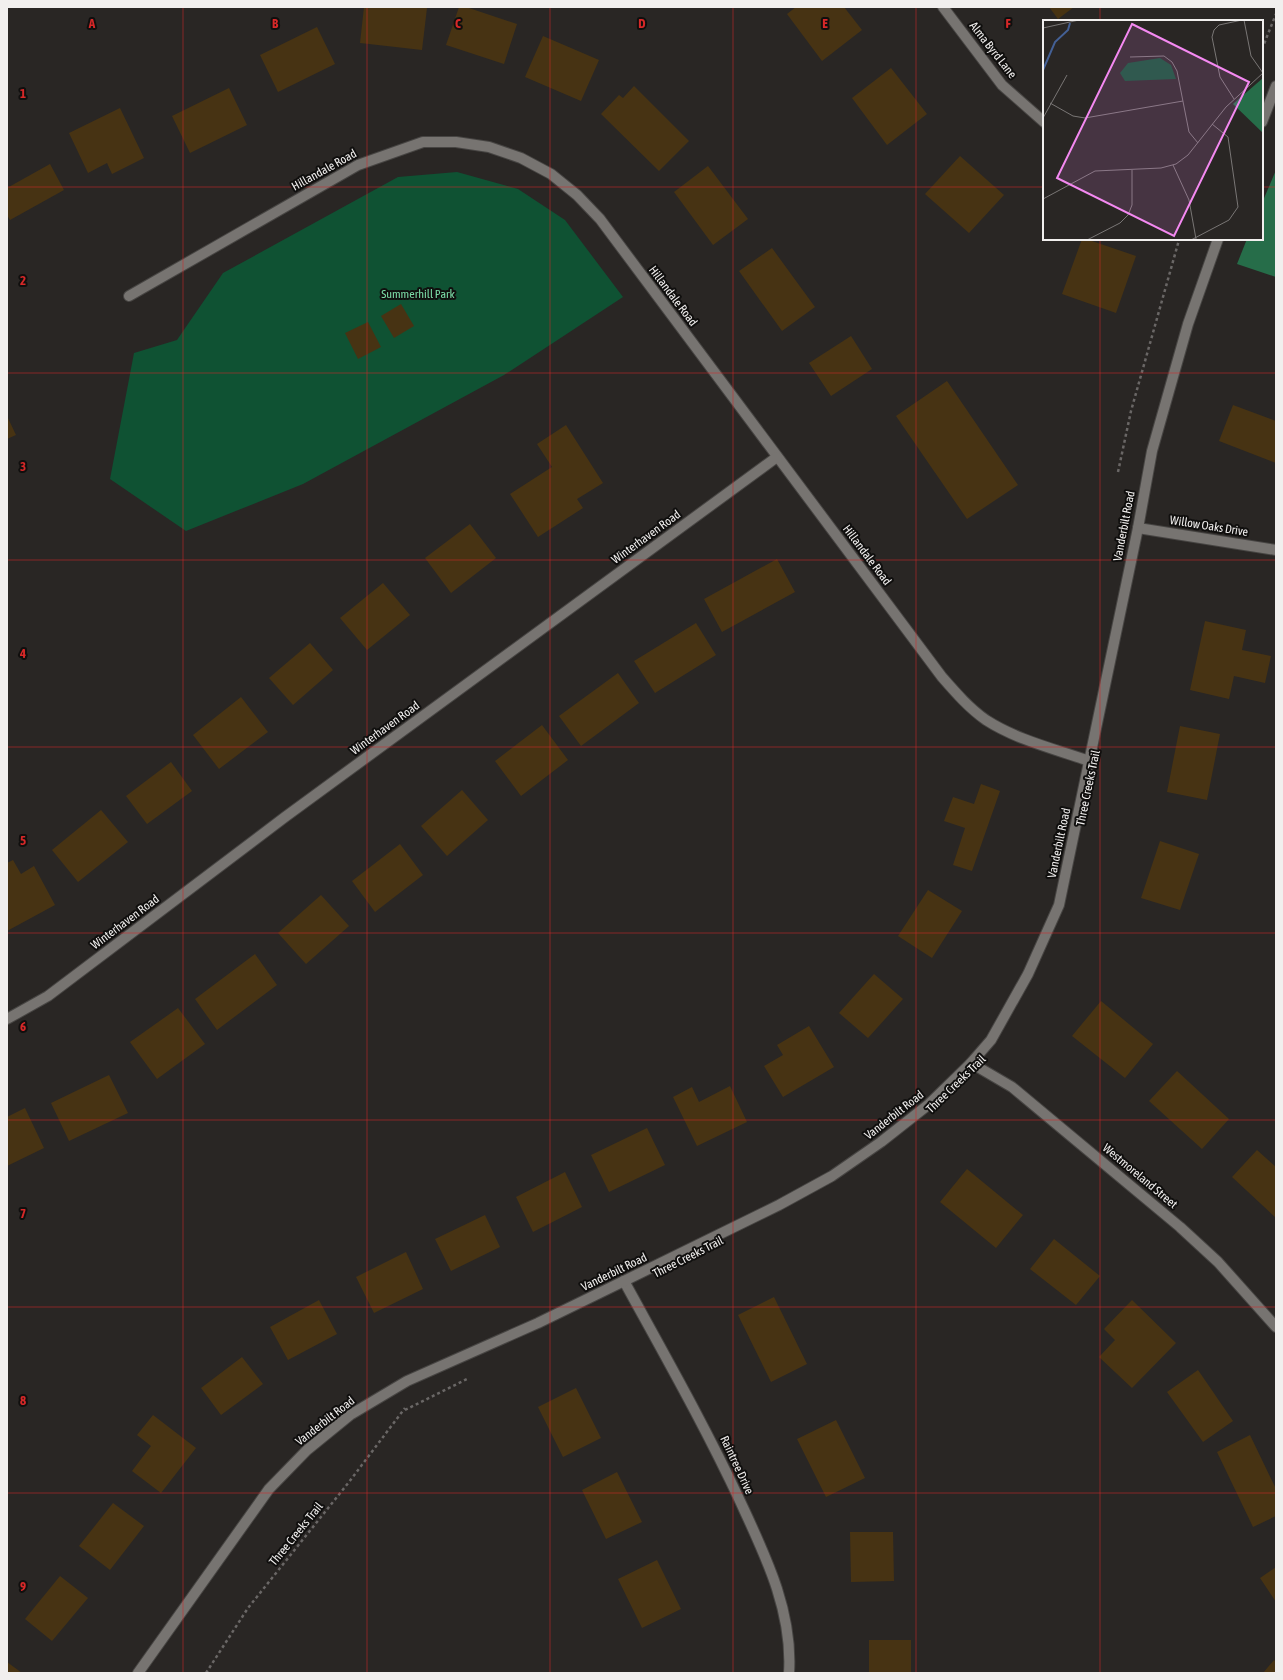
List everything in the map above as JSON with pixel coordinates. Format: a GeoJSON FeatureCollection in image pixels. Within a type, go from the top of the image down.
{"type":"FeatureCollection","features":[{"type":"Feature","properties":{"kind":"street","name":"Alma Byrd Lane"},"geometry":{"type":"LineString","coordinates":[[943,7],[1002,85],[1043,121]]}},
{"type":"Feature","properties":{"kind":"street"},"geometry":{"type":"LineString","coordinates":[[1263,119],[1276,86]]}},
{"type":"Feature","properties":{"kind":"street","name":"Hillandale Road"},"geometry":{"type":"LineString","coordinates":[[129,296],[358,165],[423,142],[456,142],[490,147],[521,158],[551,174],[577,195],[600,220],[942,677],[962,700],[986,720],[1013,734],[1089,761]]}},
{"type":"Feature","properties":{"kind":"street","name":"Vanderbilt Road"},"geometry":{"type":"LineString","coordinates":[[138,1673],[269,1489],[307,1450],[350,1415],[407,1381],[538,1323],[624,1282],[832,1176],[882,1142],[922,1110],[971,1063],[991,1040],[1028,974],[1059,904],[1138,528],[1152,451],[1188,324],[1218,240]]}},
{"type":"Feature","properties":{"kind":"street","name":"Winterhaven Road"},"geometry":{"type":"LineString","coordinates":[[7,1019],[48,996],[284,817],[777,457]]}},
{"type":"Feature","properties":{"kind":"street","name":"Willow Oaks Drive"},"geometry":{"type":"LineString","coordinates":[[1138,528],[1276,550]]}},
{"type":"Feature","properties":{"kind":"street","name":"Westmoreland Street"},"geometry":{"type":"LineString","coordinates":[[971,1063],[1012,1087],[1180,1226],[1218,1262],[1276,1327]]}},
{"type":"Feature","properties":{"kind":"street","name":"Raintree Drive"},"geometry":{"type":"LineString","coordinates":[[624,1282],[716,1449],[764,1553],[778,1588],[786,1624],[790,1661],[789,1673]]}},
{"type":"Feature","properties":{"kind":"path"},"geometry":{"type":"LineString","coordinates":[[1263,46],[1276,14]]}},
{"type":"Feature","properties":{"kind":"path"},"geometry":{"type":"LineString","coordinates":[[1118,472],[1130,411],[1179,240]]}},
{"type":"Feature","properties":{"kind":"path","name":"Three Creeks Trail"},"geometry":{"type":"LineString","coordinates":[[206,1673],[248,1608],[405,1410],[476,1374]]}},
{"type":"Feature","properties":{"kind":"path"},"geometry":{"type":"LineString","coordinates":[[405,1410],[407,1381]]}},
{"type":"Feature","properties":{"kind":"green space"},"geometry":{"type":"Polygon","coordinates":[[[1276,170],[1276,277],[1237,264],[1247,240],[1263,240],[1263,201],[1276,170]]]}},
{"type":"Feature","properties":{"kind":"green space","name":"Summerhill Park"},"geometry":{"type":"Polygon","coordinates":[[[457,172],[518,189],[565,220],[623,297],[504,375],[303,484],[186,531],[110,479],[134,353],[177,340],[223,273],[398,177],[457,172]]]}},
{"type":"Feature","properties":{"kind":"building"},"geometry":{"type":"Polygon","coordinates":[[[364,7],[427,8],[422,50],[360,43],[364,7]]]}},
{"type":"Feature","properties":{"kind":"building"},"geometry":{"type":"Polygon","coordinates":[[[459,7],[466,7],[517,24],[504,64],[446,45],[459,7]]]}},
{"type":"Feature","properties":{"kind":"building"},"geometry":{"type":"Polygon","coordinates":[[[796,7],[844,7],[862,30],[822,61],[787,14],[796,7]]]}},
{"type":"Feature","properties":{"kind":"building"},"geometry":{"type":"Polygon","coordinates":[[[1049,7],[1074,7],[1058,19],[1049,7]]]}},
{"type":"Feature","properties":{"kind":"building"},"geometry":{"type":"Polygon","coordinates":[[[317,27],[335,64],[278,92],[260,55],[317,27]]]}},
{"type":"Feature","properties":{"kind":"building"},"geometry":{"type":"Polygon","coordinates":[[[543,36],[599,60],[581,101],[525,77],[543,36]]]}},
{"type":"Feature","properties":{"kind":"building"},"geometry":{"type":"Polygon","coordinates":[[[891,68],[927,114],[887,145],[852,98],[891,68]]]}},
{"type":"Feature","properties":{"kind":"building"},"geometry":{"type":"Polygon","coordinates":[[[634,86],[689,141],[659,171],[601,114],[619,95],[623,98],[634,86]]]}},
{"type":"Feature","properties":{"kind":"building"},"geometry":{"type":"Polygon","coordinates":[[[229,88],[247,125],[190,153],[172,116],[229,88]]]}},
{"type":"Feature","properties":{"kind":"building"},"geometry":{"type":"Polygon","coordinates":[[[120,108],[144,158],[112,174],[107,163],[88,173],[69,133],[120,108]]]}},
{"type":"Feature","properties":{"kind":"building"},"geometry":{"type":"Polygon","coordinates":[[[960,156],[1004,195],[969,233],[925,194],[960,156]]]}},
{"type":"Feature","properties":{"kind":"building"},"geometry":{"type":"Polygon","coordinates":[[[50,164],[64,190],[10,220],[7,215],[7,188],[50,164]]]}},
{"type":"Feature","properties":{"kind":"building"},"geometry":{"type":"Polygon","coordinates":[[[708,166],[748,219],[713,245],[674,192],[708,166]]]}},
{"type":"Feature","properties":{"kind":"building"},"geometry":{"type":"Polygon","coordinates":[[[1082,240],[1089,240],[1136,256],[1116,313],[1062,294],[1082,240]]]}},
{"type":"Feature","properties":{"kind":"building"},"geometry":{"type":"Polygon","coordinates":[[[772,248],[815,307],[782,331],[739,271],[772,248]]]}},
{"type":"Feature","properties":{"kind":"building"},"geometry":{"type":"Polygon","coordinates":[[[401,304],[414,326],[394,338],[381,316],[401,304]]]}},
{"type":"Feature","properties":{"kind":"building"},"geometry":{"type":"Polygon","coordinates":[[[368,322],[381,347],[358,359],[345,333],[368,322]]]}},
{"type":"Feature","properties":{"kind":"building"},"geometry":{"type":"Polygon","coordinates":[[[851,336],[872,369],[831,396],[809,363],[851,336]]]}},
{"type":"Feature","properties":{"kind":"building"},"geometry":{"type":"Polygon","coordinates":[[[947,381],[1018,485],[967,519],[896,416],[947,381]]]}},
{"type":"Feature","properties":{"kind":"building"},"geometry":{"type":"Polygon","coordinates":[[[1233,405],[1276,421],[1276,463],[1219,441],[1233,405]]]}},
{"type":"Feature","properties":{"kind":"building"},"geometry":{"type":"Polygon","coordinates":[[[7,416],[16,435],[7,439],[7,416]]]}},
{"type":"Feature","properties":{"kind":"building"},"geometry":{"type":"Polygon","coordinates":[[[566,425],[603,483],[577,499],[583,508],[538,537],[510,494],[552,467],[537,444],[566,425]]]}},
{"type":"Feature","properties":{"kind":"building"},"geometry":{"type":"Polygon","coordinates":[[[470,524],[496,558],[451,593],[425,558],[470,524]]]}},
{"type":"Feature","properties":{"kind":"building"},"geometry":{"type":"Polygon","coordinates":[[[777,559],[795,592],[722,632],[704,599],[777,559]]]}},
{"type":"Feature","properties":{"kind":"building"},"geometry":{"type":"Polygon","coordinates":[[[383,583],[410,615],[367,650],[340,618],[383,583]]]}},
{"type":"Feature","properties":{"kind":"building"},"geometry":{"type":"Polygon","coordinates":[[[1205,621],[1246,630],[1242,650],[1271,656],[1265,683],[1234,676],[1229,699],[1190,690],[1205,621]]]}},
{"type":"Feature","properties":{"kind":"building"},"geometry":{"type":"Polygon","coordinates":[[[696,623],[716,655],[655,693],[634,661],[696,623]]]}},
{"type":"Feature","properties":{"kind":"building"},"geometry":{"type":"Polygon","coordinates":[[[310,643],[333,670],[293,705],[269,678],[310,643]]]}},
{"type":"Feature","properties":{"kind":"building"},"geometry":{"type":"Polygon","coordinates":[[[618,673],[639,703],[581,746],[559,716],[618,673]]]}},
{"type":"Feature","properties":{"kind":"building"},"geometry":{"type":"Polygon","coordinates":[[[241,697],[268,732],[219,769],[193,735],[241,697]]]}},
{"type":"Feature","properties":{"kind":"building"},"geometry":{"type":"Polygon","coordinates":[[[542,725],[568,760],[521,796],[495,761],[542,725]]]}},
{"type":"Feature","properties":{"kind":"building"},"geometry":{"type":"Polygon","coordinates":[[[1180,726],[1220,734],[1207,800],[1167,792],[1180,726]]]}},
{"type":"Feature","properties":{"kind":"building"},"geometry":{"type":"Polygon","coordinates":[[[171,762],[192,791],[147,824],[126,796],[171,762]]]}},
{"type":"Feature","properties":{"kind":"building"},"geometry":{"type":"Polygon","coordinates":[[[981,784],[1000,791],[972,871],[953,865],[965,828],[944,821],[953,797],[974,804],[981,784]]]}},
{"type":"Feature","properties":{"kind":"building"},"geometry":{"type":"Polygon","coordinates":[[[462,790],[488,820],[447,856],[421,826],[462,790]]]}},
{"type":"Feature","properties":{"kind":"building"},"geometry":{"type":"Polygon","coordinates":[[[101,810],[128,842],[78,882],[52,850],[101,810]]]}},
{"type":"Feature","properties":{"kind":"building"},"geometry":{"type":"Polygon","coordinates":[[[1160,841],[1199,854],[1180,910],[1141,898],[1160,841]]]}},
{"type":"Feature","properties":{"kind":"building"},"geometry":{"type":"Polygon","coordinates":[[[400,844],[423,875],[375,912],[352,881],[400,844]]]}},
{"type":"Feature","properties":{"kind":"building"},"geometry":{"type":"Polygon","coordinates":[[[13,860],[21,874],[34,866],[55,905],[7,931],[7,863],[13,860]]]}},
{"type":"Feature","properties":{"kind":"building"},"geometry":{"type":"Polygon","coordinates":[[[928,890],[962,911],[932,958],[898,936],[928,890]]]}},
{"type":"Feature","properties":{"kind":"building"},"geometry":{"type":"Polygon","coordinates":[[[321,895],[349,926],[306,964],[278,933],[321,895]]]}},
{"type":"Feature","properties":{"kind":"building"},"geometry":{"type":"Polygon","coordinates":[[[255,954],[277,985],[217,1030],[195,999],[255,954]]]}},
{"type":"Feature","properties":{"kind":"building"},"geometry":{"type":"Polygon","coordinates":[[[874,974],[903,999],[868,1038],[839,1013],[874,974]]]}},
{"type":"Feature","properties":{"kind":"building"},"geometry":{"type":"Polygon","coordinates":[[[1101,1001],[1153,1044],[1125,1078],[1072,1036],[1101,1001]]]}},
{"type":"Feature","properties":{"kind":"building"},"geometry":{"type":"Polygon","coordinates":[[[178,1008],[205,1044],[157,1079],[130,1042],[178,1008]]]}},
{"type":"Feature","properties":{"kind":"building"},"geometry":{"type":"Polygon","coordinates":[[[809,1026],[834,1067],[783,1097],[764,1066],[783,1055],[777,1045],[809,1026]]]}},
{"type":"Feature","properties":{"kind":"building"},"geometry":{"type":"Polygon","coordinates":[[[1177,1071],[1229,1119],[1202,1149],[1149,1101],[1177,1071]]]}},
{"type":"Feature","properties":{"kind":"building"},"geometry":{"type":"Polygon","coordinates":[[[109,1075],[128,1113],[69,1141],[51,1103],[109,1075]]]}},
{"type":"Feature","properties":{"kind":"building"},"geometry":{"type":"Polygon","coordinates":[[[730,1086],[747,1122],[697,1146],[673,1097],[692,1087],[699,1102],[730,1086]]]}},
{"type":"Feature","properties":{"kind":"building"},"geometry":{"type":"Polygon","coordinates":[[[25,1108],[44,1148],[7,1166],[7,1117],[25,1108]]]}},
{"type":"Feature","properties":{"kind":"building"},"geometry":{"type":"Polygon","coordinates":[[[647,1128],[665,1165],[609,1192],[591,1155],[647,1128]]]}},
{"type":"Feature","properties":{"kind":"building"},"geometry":{"type":"Polygon","coordinates":[[[1257,1150],[1276,1167],[1276,1218],[1232,1177],[1257,1150]]]}},
{"type":"Feature","properties":{"kind":"building"},"geometry":{"type":"Polygon","coordinates":[[[967,1169],[1023,1215],[996,1248],[940,1202],[967,1169]]]}},
{"type":"Feature","properties":{"kind":"building"},"geometry":{"type":"Polygon","coordinates":[[[565,1172],[582,1207],[533,1232],[516,1197],[565,1172]]]}},
{"type":"Feature","properties":{"kind":"building"},"geometry":{"type":"Polygon","coordinates":[[[485,1215],[500,1247],[451,1271],[435,1239],[485,1215]]]}},
{"type":"Feature","properties":{"kind":"building"},"geometry":{"type":"Polygon","coordinates":[[[1054,1239],[1100,1276],[1076,1305],[1030,1269],[1054,1239]]]}},
{"type":"Feature","properties":{"kind":"building"},"geometry":{"type":"Polygon","coordinates":[[[406,1252],[423,1289],[374,1313],[356,1277],[406,1252]]]}},
{"type":"Feature","properties":{"kind":"building"},"geometry":{"type":"Polygon","coordinates":[[[774,1297],[807,1364],[771,1382],[738,1315],[774,1297]]]}},
{"type":"Feature","properties":{"kind":"building"},"geometry":{"type":"Polygon","coordinates":[[[319,1300],[337,1334],[288,1360],[270,1327],[319,1300]]]}},
{"type":"Feature","properties":{"kind":"building"},"geometry":{"type":"Polygon","coordinates":[[[1132,1300],[1176,1343],[1132,1388],[1099,1357],[1115,1340],[1104,1329],[1132,1300]]]}},
{"type":"Feature","properties":{"kind":"building"},"geometry":{"type":"Polygon","coordinates":[[[242,1357],[263,1384],[221,1415],[201,1388],[242,1357]]]}},
{"type":"Feature","properties":{"kind":"building"},"geometry":{"type":"Polygon","coordinates":[[[1198,1370],[1233,1421],[1203,1442],[1167,1392],[1198,1370]]]}},
{"type":"Feature","properties":{"kind":"building"},"geometry":{"type":"Polygon","coordinates":[[[576,1388],[601,1438],[563,1457],[538,1407],[576,1388]]]}},
{"type":"Feature","properties":{"kind":"building"},"geometry":{"type":"Polygon","coordinates":[[[153,1415],[196,1448],[161,1493],[132,1471],[151,1446],[137,1435],[153,1415]]]}},
{"type":"Feature","properties":{"kind":"building"},"geometry":{"type":"Polygon","coordinates":[[[836,1420],[865,1478],[826,1497],[797,1439],[836,1420]]]}},
{"type":"Feature","properties":{"kind":"building"},"geometry":{"type":"Polygon","coordinates":[[[1250,1435],[1276,1489],[1276,1516],[1253,1527],[1217,1452],[1250,1435]]]}},
{"type":"Feature","properties":{"kind":"building"},"geometry":{"type":"Polygon","coordinates":[[[617,1472],[642,1522],[606,1539],[582,1490],[617,1472]]]}},
{"type":"Feature","properties":{"kind":"building"},"geometry":{"type":"Polygon","coordinates":[[[113,1503],[144,1526],[110,1570],[79,1546],[113,1503]]]}},
{"type":"Feature","properties":{"kind":"building"},"geometry":{"type":"Polygon","coordinates":[[[850,1532],[893,1532],[894,1581],[851,1582],[850,1532]]]}},
{"type":"Feature","properties":{"kind":"building"},"geometry":{"type":"Polygon","coordinates":[[[657,1560],[681,1609],[642,1628],[618,1579],[657,1560]]]}},
{"type":"Feature","properties":{"kind":"building"},"geometry":{"type":"Polygon","coordinates":[[[1276,1567],[1276,1602],[1260,1578],[1276,1567]]]}},
{"type":"Feature","properties":{"kind":"building"},"geometry":{"type":"Polygon","coordinates":[[[60,1576],[88,1598],[52,1641],[25,1619],[60,1576]]]}},
{"type":"Feature","properties":{"kind":"building"},"geometry":{"type":"Polygon","coordinates":[[[869,1640],[911,1640],[911,1673],[869,1673],[869,1640]]]}},
{"type":"Feature","properties":{"kind":"building"},"geometry":{"type":"Polygon","coordinates":[[[1274,1660],[1276,1662],[1276,1673],[1263,1673],[1274,1660]]]}},
{"type":"Feature","properties":{"kind":"building"},"geometry":{"type":"Polygon","coordinates":[[[7,1662],[22,1673],[7,1673],[7,1662]]]}}]}
